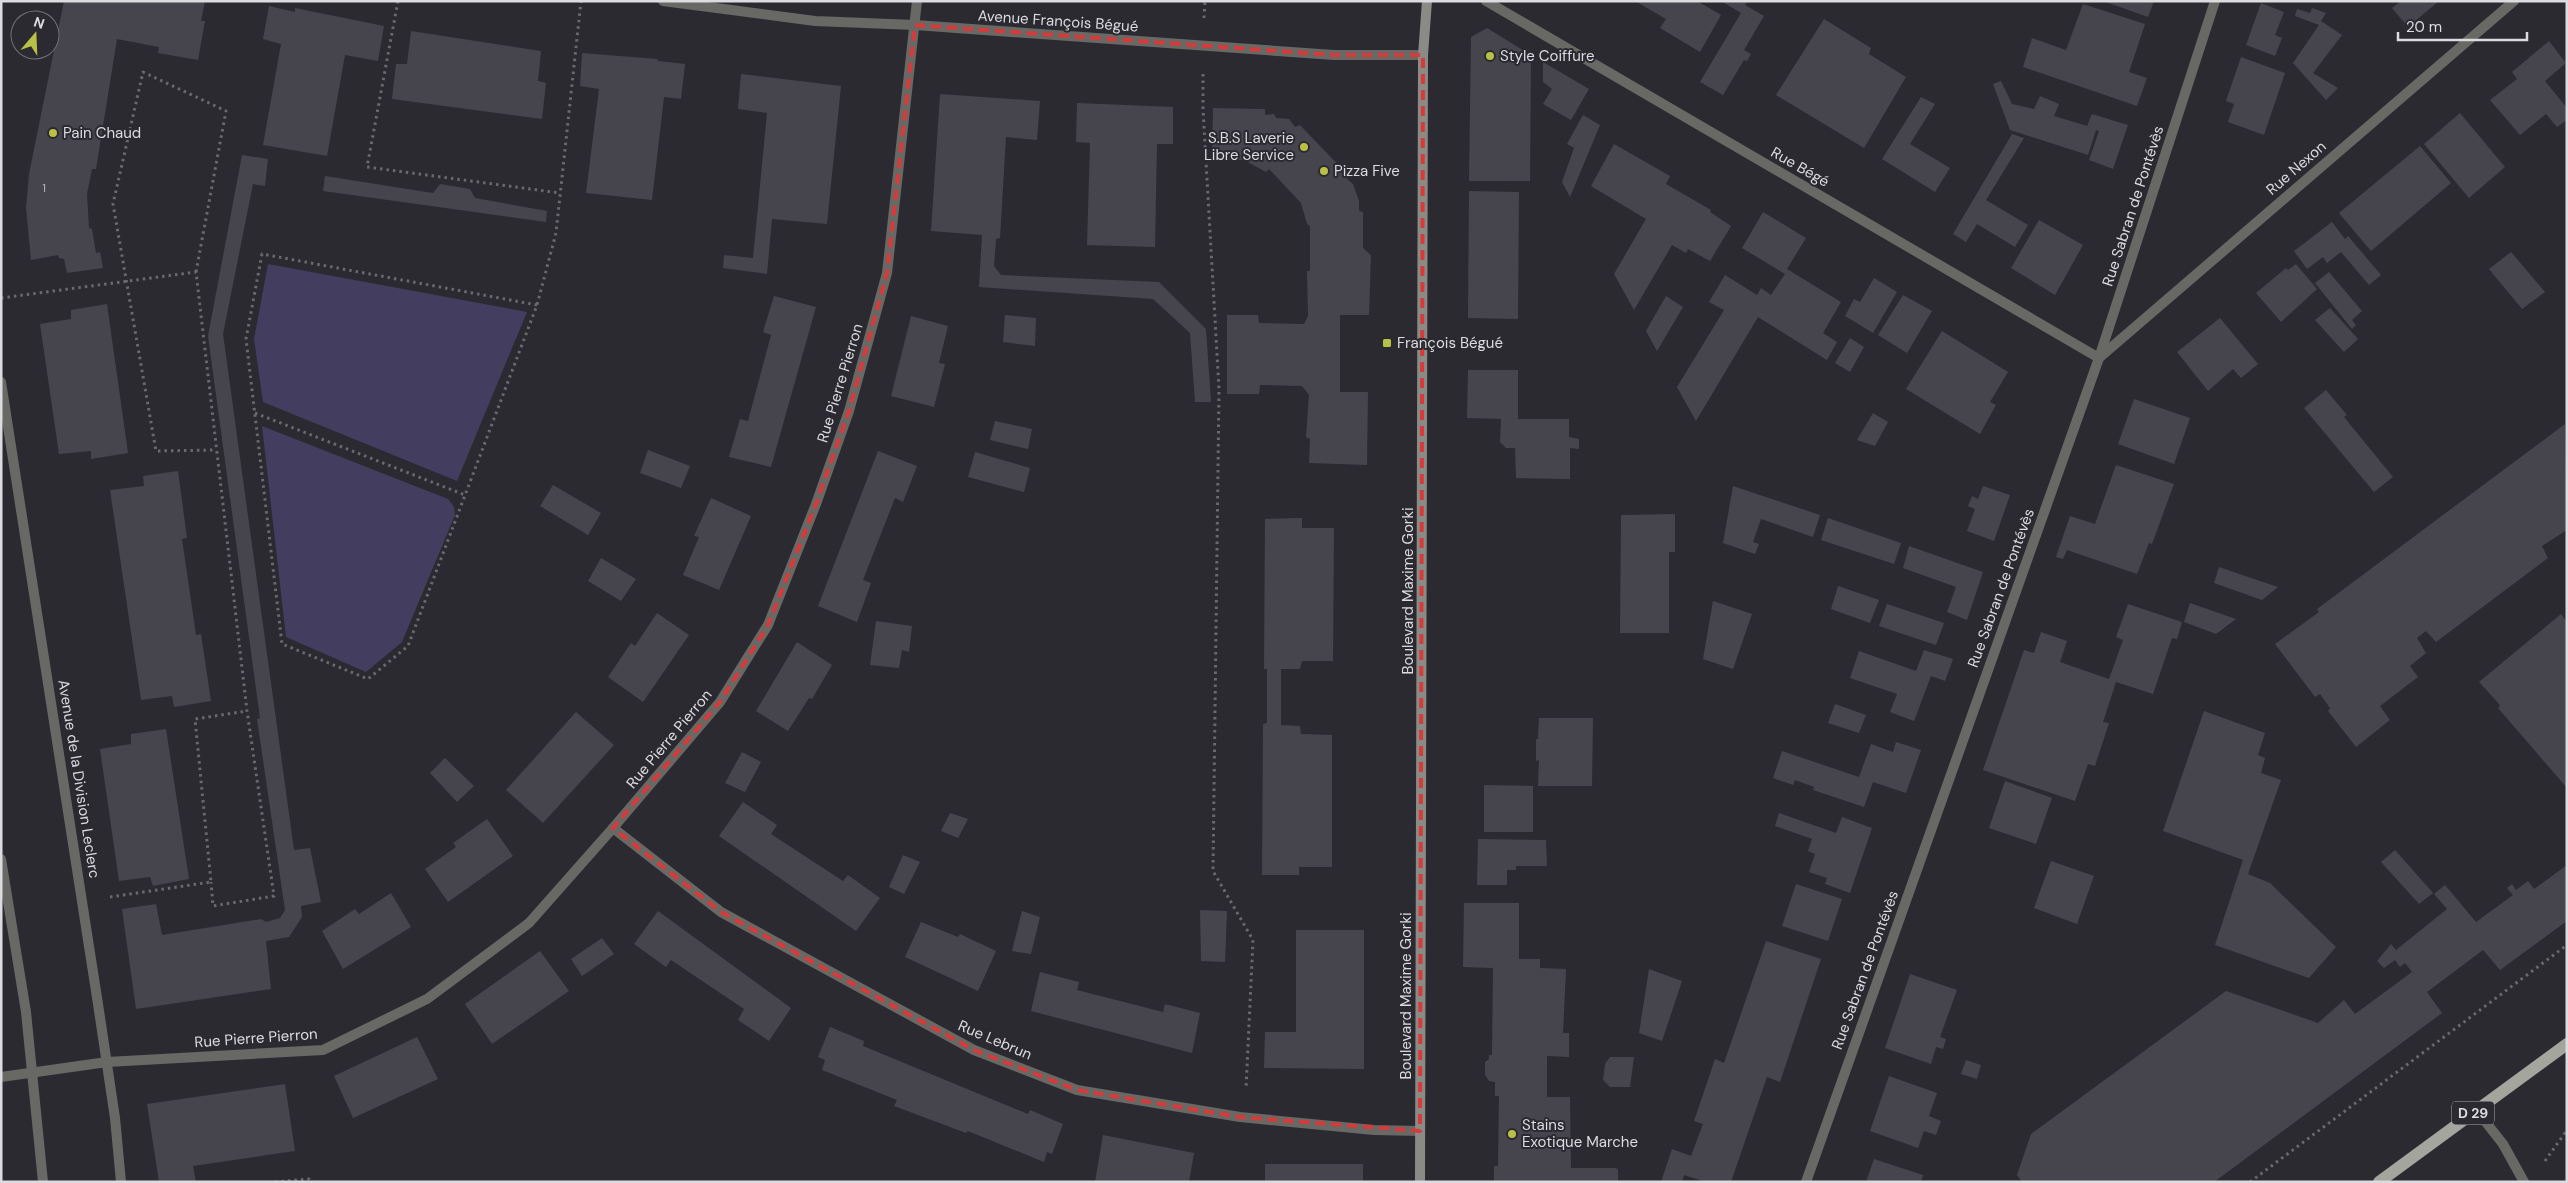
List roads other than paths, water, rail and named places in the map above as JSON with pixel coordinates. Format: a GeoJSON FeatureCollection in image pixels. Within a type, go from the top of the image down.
{"type":"FeatureCollection","features":[{"type":"Feature","properties":{"kind":"main road","name":"Boulevard Maxime Gorki"},"geometry":{"type":"LineString","coordinates":[[1420,1182],[1423,55],[1427,1]]}},
{"type":"Feature","properties":{"kind":"main road","name":"D 29"},"geometry":{"type":"LineString","coordinates":[[2379,1182],[2567,1044]]}},
{"type":"Feature","properties":{"kind":"street","name":"Avenue François Bégué"},"geometry":{"type":"LineString","coordinates":[[663,1],[815,21],[915,25],[1334,55],[1423,55]]}},
{"type":"Feature","properties":{"kind":"street","name":"Rue Pierre Pierron"},"geometry":{"type":"LineString","coordinates":[[1,1077],[107,1062],[322,1050],[427,999],[529,923],[613,828],[720,702],[768,625],[816,504],[849,410],[888,273],[917,1]]}},
{"type":"Feature","properties":{"kind":"street","name":"Rue Bégé"},"geometry":{"type":"LineString","coordinates":[[1486,1],[2099,358]]}},
{"type":"Feature","properties":{"kind":"street","name":"Rue Sabran de Pontévès"},"geometry":{"type":"LineString","coordinates":[[1806,1182],[2099,358],[2215,1]]}},
{"type":"Feature","properties":{"kind":"street","name":"Rue Nexon"},"geometry":{"type":"LineString","coordinates":[[2099,358],[2514,1]]}},
{"type":"Feature","properties":{"kind":"street","name":"Avenue de la Division Leclerc"},"geometry":{"type":"LineString","coordinates":[[1,382],[107,1062],[122,1182]]}},
{"type":"Feature","properties":{"kind":"street","name":"Rue Lebrun"},"geometry":{"type":"LineString","coordinates":[[613,828],[721,912],[974,1050],[1077,1090],[1240,1117],[1374,1130],[1420,1131]]}},
{"type":"Feature","properties":{"kind":"street"},"geometry":{"type":"LineString","coordinates":[[1,859],[26,1012],[43,1182]]}},
{"type":"Feature","properties":{"kind":"street"},"geometry":{"type":"LineString","coordinates":[[2477,1111],[2503,1144],[2524,1182]]}},
{"type":"Feature","properties":{"kind":"place","name":"Style Coiffure"},"geometry":{"type":"Point","coordinates":[1490,56]}},
{"type":"Feature","properties":{"kind":"place","name":"Pain Chaud"},"geometry":{"type":"Point","coordinates":[53,133]}},
{"type":"Feature","properties":{"kind":"place","name":"S.B.S Laverie Libre Service"},"geometry":{"type":"Point","coordinates":[1304,147]}},
{"type":"Feature","properties":{"kind":"place","name":"Pizza Five"},"geometry":{"type":"Point","coordinates":[1324,171]}},
{"type":"Feature","properties":{"kind":"place","name":"François Bégué"},"geometry":{"type":"Point","coordinates":[1387,343]}},
{"type":"Feature","properties":{"kind":"place","name":"Stains Exotique Marche"},"geometry":{"type":"Point","coordinates":[1512,1134]}}]}
